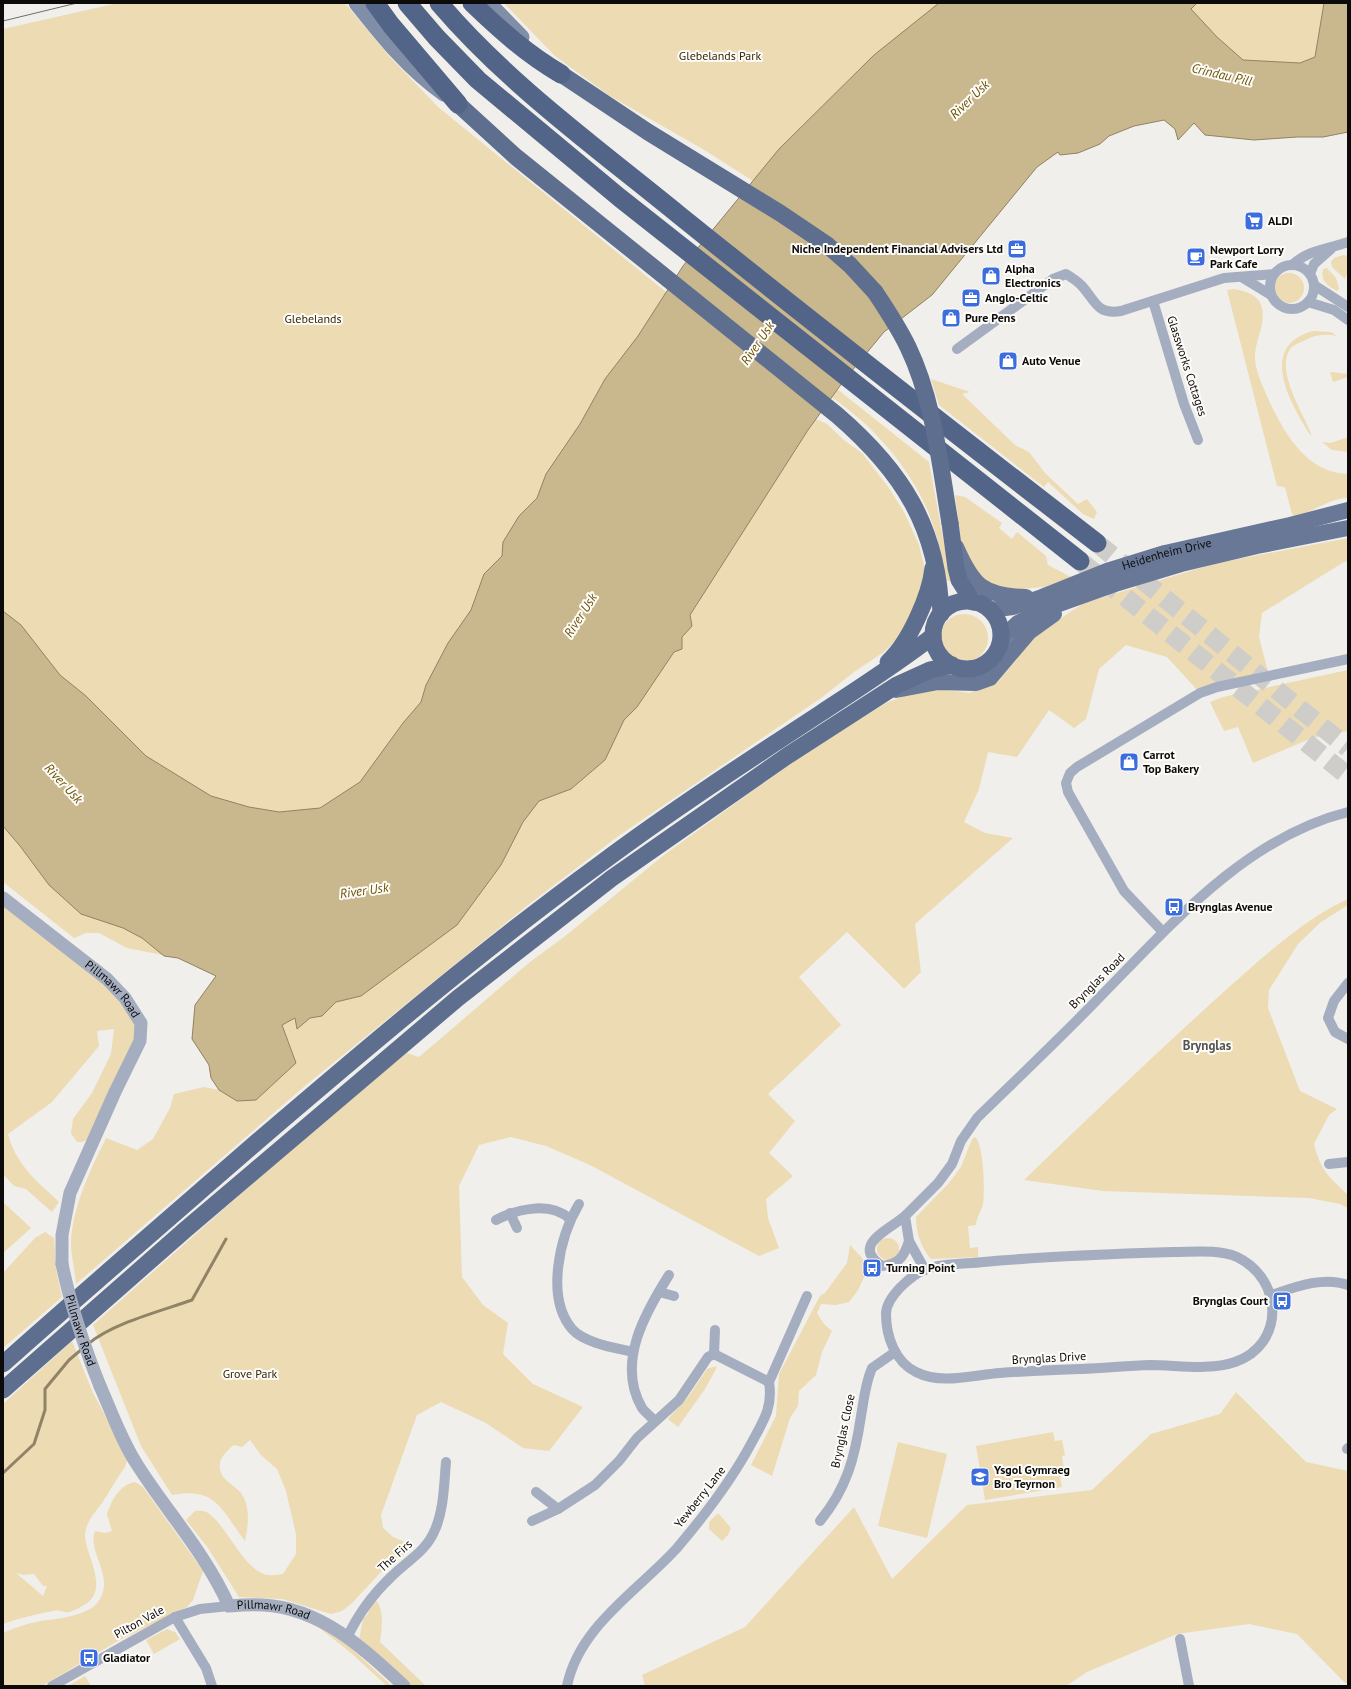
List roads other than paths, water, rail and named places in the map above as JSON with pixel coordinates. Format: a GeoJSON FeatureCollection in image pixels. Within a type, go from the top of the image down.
{"type":"FeatureCollection","features":[{"type":"Feature","properties":{"kind":"highway"},"geometry":{"type":"LineString","coordinates":[[375,3],[391,25],[458,104],[516,157],[859,434],[895,475],[910,499],[926,533],[940,584],[941,614]]}},
{"type":"Feature","properties":{"kind":"highway"},"geometry":{"type":"LineString","coordinates":[[407,3],[437,38],[478,80],[620,198],[901,421],[1080,560]]}},
{"type":"Feature","properties":{"kind":"highway"},"geometry":{"type":"LineString","coordinates":[[439,3],[486,53],[553,112],[815,324],[1097,543]]}},
{"type":"Feature","properties":{"kind":"highway"},"geometry":{"type":"LineString","coordinates":[[472,3],[507,37],[536,59],[648,132],[780,213],[826,244],[850,265],[875,292],[908,347],[919,374],[936,440],[956,568],[960,580],[973,602]]}},
{"type":"Feature","properties":{"kind":"highway"},"geometry":{"type":"LineString","coordinates":[[864,683],[894,657],[905,641],[930,587],[934,558]]}},
{"type":"Feature","properties":{"kind":"highway"},"geometry":{"type":"LineString","coordinates":[[3,1390],[185,1230],[458,998],[612,878],[787,756],[884,693],[914,676],[930,670],[952,665],[969,669],[986,664],[993,658],[1001,641],[999,624],[990,610],[982,605],[973,602],[955,604],[941,614],[937,621],[933,636],[939,653],[952,665]]}},
{"type":"Feature","properties":{"kind":"highway"},"geometry":{"type":"LineString","coordinates":[[3,1364],[100,1277],[288,1116],[477,959],[599,864],[708,788],[864,683],[899,662],[933,636]]}},
{"type":"Feature","properties":{"kind":"main road"},"geometry":{"type":"LineString","coordinates":[[356,3],[405,63],[424,80],[458,104]]}},
{"type":"Feature","properties":{"kind":"main road"},"geometry":{"type":"LineString","coordinates":[[489,3],[561,74]]}},
{"type":"Feature","properties":{"kind":"main road","name":"Heidenheim Drive"},"geometry":{"type":"LineString","coordinates":[[990,610],[1013,606],[1042,597],[1107,571],[1165,553],[1348,510]]}},
{"type":"Feature","properties":{"kind":"main road","name":"Heidenheim Drive"},"geometry":{"type":"LineString","coordinates":[[1001,641],[1018,623],[1048,608],[1084,595],[1181,564],[1257,546],[1348,528]]}},
{"type":"Feature","properties":{"kind":"main road"},"geometry":{"type":"LineString","coordinates":[[951,531],[965,568],[976,582],[989,592],[1004,596],[1042,597]]}},
{"type":"Feature","properties":{"kind":"main road"},"geometry":{"type":"LineString","coordinates":[[884,693],[924,684],[950,682],[976,683],[990,678],[1030,632],[1084,595]]}},
{"type":"Feature","properties":{"kind":"street"},"geometry":{"type":"LineString","coordinates":[[1292,265],[1310,252],[1333,248],[1348,242]]}},
{"type":"Feature","properties":{"kind":"street"},"geometry":{"type":"LineString","coordinates":[[1310,274],[1314,264],[1333,248]]}},
{"type":"Feature","properties":{"kind":"street"},"geometry":{"type":"LineString","coordinates":[[1243,278],[1271,295],[1276,302],[1286,308],[1298,308],[1308,302],[1312,297],[1314,285],[1310,274],[1302,267],[1292,265],[1282,267],[1274,274],[1270,284],[1271,295]]}},
{"type":"Feature","properties":{"kind":"street"},"geometry":{"type":"LineString","coordinates":[[957,348],[1053,279],[1066,274],[1080,284],[1098,308],[1110,313],[1224,278],[1243,278],[1274,274]]}},
{"type":"Feature","properties":{"kind":"street"},"geometry":{"type":"LineString","coordinates":[[1314,285],[1348,307]]}},
{"type":"Feature","properties":{"kind":"street","name":"Glassworks Cottages"},"geometry":{"type":"LineString","coordinates":[[1153,301],[1184,404],[1198,440]]}},
{"type":"Feature","properties":{"kind":"street"},"geometry":{"type":"LineString","coordinates":[[1308,302],[1334,310],[1348,320]]}},
{"type":"Feature","properties":{"kind":"street"},"geometry":{"type":"LineString","coordinates":[[1310,520],[1348,504]]}},
{"type":"Feature","properties":{"kind":"street"},"geometry":{"type":"LineString","coordinates":[[1163,932],[1124,891],[1068,792],[1066,783],[1070,774],[1098,754],[1200,694],[1217,687],[1348,659]]}},
{"type":"Feature","properties":{"kind":"street","name":"Brynglas Road"},"geometry":{"type":"LineString","coordinates":[[909,1241],[906,1251],[892,1265],[882,1266],[872,1260],[869,1250],[872,1244],[882,1231],[895,1225],[938,1183],[952,1164],[961,1141],[977,1118],[1163,932],[1221,878],[1260,850],[1303,828],[1348,812]]}},
{"type":"Feature","properties":{"kind":"street","name":"Pillmawr Road"},"geometry":{"type":"LineString","coordinates":[[3,898],[107,979],[125,998],[141,1023],[140,1041],[115,1092],[70,1193],[62,1235],[62,1264],[73,1311],[85,1349],[117,1426],[138,1465],[212,1570],[229,1606],[263,1605],[309,1614],[362,1649],[404,1686]]}},
{"type":"Feature","properties":{"kind":"street"},"geometry":{"type":"LineString","coordinates":[[1348,983],[1334,1001],[1328,1018],[1335,1032],[1348,1039]]}},
{"type":"Feature","properties":{"kind":"street"},"geometry":{"type":"LineString","coordinates":[[1329,1164],[1348,1162]]}},
{"type":"Feature","properties":{"kind":"street"},"geometry":{"type":"LineString","coordinates":[[579,1204],[570,1219],[561,1250],[558,1273],[558,1294],[563,1313],[573,1330],[583,1337],[600,1344],[632,1352]]}},
{"type":"Feature","properties":{"kind":"street"},"geometry":{"type":"LineString","coordinates":[[496,1220],[510,1213],[525,1209],[553,1211],[564,1214],[570,1219]]}},
{"type":"Feature","properties":{"kind":"street"},"geometry":{"type":"LineString","coordinates":[[510,1213],[517,1228]]}},
{"type":"Feature","properties":{"kind":"street"},"geometry":{"type":"LineString","coordinates":[[905,1216],[909,1241],[925,1270]]}},
{"type":"Feature","properties":{"kind":"street","name":"Brynglas Drive"},"geometry":{"type":"LineString","coordinates":[[1174,1252],[1227,1253],[1237,1257],[1260,1274],[1272,1296],[1273,1309],[1268,1332],[1263,1340],[1256,1350],[1236,1362],[1214,1366],[1135,1366],[938,1378],[914,1371],[895,1352],[888,1333],[886,1312],[894,1295],[906,1280],[925,1270],[948,1265],[1044,1257],[1174,1252]]}},
{"type":"Feature","properties":{"kind":"street"},"geometry":{"type":"LineString","coordinates":[[655,1421],[642,1408],[635,1387],[631,1362],[632,1352],[645,1319],[669,1275]]}},
{"type":"Feature","properties":{"kind":"street"},"geometry":{"type":"LineString","coordinates":[[1272,1296],[1289,1289],[1323,1281],[1341,1282],[1348,1285]]}},
{"type":"Feature","properties":{"kind":"street"},"geometry":{"type":"LineString","coordinates":[[659,1292],[674,1296]]}},
{"type":"Feature","properties":{"kind":"street","name":"Yewberry Lane"},"geometry":{"type":"LineString","coordinates":[[567,1686],[570,1672],[598,1625],[677,1547],[740,1465],[769,1410],[771,1393],[769,1382],[807,1296]]}},
{"type":"Feature","properties":{"kind":"street"},"geometry":{"type":"LineString","coordinates":[[714,1354],[715,1330]]}},
{"type":"Feature","properties":{"kind":"street","name":"Brynglas Close"},"geometry":{"type":"LineString","coordinates":[[820,1521],[834,1504],[852,1463],[865,1393],[872,1368],[895,1352]]}},
{"type":"Feature","properties":{"kind":"street"},"geometry":{"type":"LineString","coordinates":[[714,1354],[769,1382]]}},
{"type":"Feature","properties":{"kind":"street"},"geometry":{"type":"LineString","coordinates":[[532,1521],[558,1509],[595,1485],[655,1421],[679,1400],[702,1363],[714,1354]]}},
{"type":"Feature","properties":{"kind":"street","name":"The Firs"},"geometry":{"type":"LineString","coordinates":[[347,1638],[363,1609],[374,1595],[393,1575],[419,1553],[435,1531],[441,1511],[446,1462]]}},
{"type":"Feature","properties":{"kind":"street"},"geometry":{"type":"LineString","coordinates":[[536,1492],[558,1509]]}},
{"type":"Feature","properties":{"kind":"street","name":"Pilton Vale"},"geometry":{"type":"LineString","coordinates":[[52,1686],[175,1617],[200,1609],[229,1606]]}},
{"type":"Feature","properties":{"kind":"street","name":"Pilton Vale"},"geometry":{"type":"LineString","coordinates":[[175,1617],[206,1668],[212,1686]]}},
{"type":"Feature","properties":{"kind":"street"},"geometry":{"type":"LineString","coordinates":[[1180,1639],[1189,1686]]}},
{"type":"Feature","properties":{"kind":"water"},"geometry":{"type":"Polygon","coordinates":[[[939,3],[1197,3],[1191,9],[1217,37],[1243,60],[1300,63],[1315,57],[1324,3],[1348,3],[1348,132],[1323,137],[1254,140],[1205,135],[1194,123],[1178,140],[1175,129],[1164,120],[1134,126],[1109,136],[1100,144],[1078,153],[1060,155],[1058,152],[1037,167],[932,295],[884,332],[845,379],[808,430],[690,615],[692,626],[682,637],[682,649],[674,652],[637,707],[624,720],[605,760],[571,789],[539,801],[523,822],[501,865],[457,925],[361,996],[336,1002],[322,1016],[310,1018],[297,1029],[295,1018],[282,1025],[296,1063],[256,1100],[237,1101],[219,1090],[211,1078],[209,1065],[192,1039],[195,1005],[216,976],[178,958],[164,956],[142,938],[123,928],[81,914],[49,885],[3,826],[3,611],[21,625],[60,675],[86,696],[146,756],[211,796],[249,807],[279,812],[320,808],[360,782],[403,723],[421,702],[426,685],[448,643],[471,610],[484,574],[502,556],[503,542],[519,516],[537,498],[546,474],[580,424],[605,379],[638,336],[683,266],[779,149],[874,55],[939,3]]]}},
{"type":"Feature","properties":{"kind":"waterway"},"geometry":{"type":"LineString","coordinates":[[88,1344],[110,1330],[124,1324],[192,1300],[226,1239]]}},
{"type":"Feature","properties":{"kind":"waterway"},"geometry":{"type":"LineString","coordinates":[[3,1473],[34,1444],[45,1410],[45,1389],[69,1360],[82,1349]]}},
{"type":"Feature","properties":{"kind":"tunnel"},"geometry":{"type":"LineString","coordinates":[[1097,543],[1348,748]]}},
{"type":"Feature","properties":{"kind":"tunnel"},"geometry":{"type":"LineString","coordinates":[[1080,561],[1348,776]]}},
{"type":"Feature","properties":{"kind":"tram line"},"geometry":{"type":"LineString","coordinates":[[3,21],[77,3]]}},
{"type":"Feature","properties":{"kind":"place","name":"ALDI"},"geometry":{"type":"Point","coordinates":[1254,221]}},
{"type":"Feature","properties":{"kind":"place","name":"Niche Independent Financial Advisers Ltd"},"geometry":{"type":"Point","coordinates":[1017,249]}},
{"type":"Feature","properties":{"kind":"place","name":"Newport Lorry Park Cafe"},"geometry":{"type":"Point","coordinates":[1196,257]}},
{"type":"Feature","properties":{"kind":"place","name":"Alpha Electronics"},"geometry":{"type":"Point","coordinates":[991,276]}},
{"type":"Feature","properties":{"kind":"place","name":"Anglo-Celtic"},"geometry":{"type":"Point","coordinates":[971,298]}},
{"type":"Feature","properties":{"kind":"place","name":"Pure Pens"},"geometry":{"type":"Point","coordinates":[951,318]}},
{"type":"Feature","properties":{"kind":"place","name":"Auto Venue"},"geometry":{"type":"Point","coordinates":[1008,361]}},
{"type":"Feature","properties":{"kind":"place","name":"Carrot Top Bakery"},"geometry":{"type":"Point","coordinates":[1129,762]}},
{"type":"Feature","properties":{"kind":"place","name":"Brynglas Avenue"},"geometry":{"type":"Point","coordinates":[1174,907]}},
{"type":"Feature","properties":{"kind":"place","name":"Turning Point"},"geometry":{"type":"Point","coordinates":[872,1268]}},
{"type":"Feature","properties":{"kind":"place","name":"Brynglas Court"},"geometry":{"type":"Point","coordinates":[1282,1301]}},
{"type":"Feature","properties":{"kind":"place","name":"Ysgol Gymraeg Bro Teyrnon"},"geometry":{"type":"Point","coordinates":[980,1477]}},
{"type":"Feature","properties":{"kind":"place","name":"Gladiator"},"geometry":{"type":"Point","coordinates":[89,1658]}},
{"type":"Feature","properties":{"kind":"district","name":"Brynglas"},"geometry":{"type":"Point","coordinates":[1207,1045]}},
{"type":"Feature","properties":{"kind":"park label","name":"Glebelands Park"},"geometry":{"type":"Point","coordinates":[720,56]}},
{"type":"Feature","properties":{"kind":"park label","name":"Glebelands"},"geometry":{"type":"Point","coordinates":[313,319]}},
{"type":"Feature","properties":{"kind":"park label","name":"Grove Park"},"geometry":{"type":"Point","coordinates":[250,1374]}},
{"type":"Feature","properties":{"kind":"water label","name":"Crindau Pill"},"geometry":{"type":"Point","coordinates":[1222,74]}},
{"type":"Feature","properties":{"kind":"water label","name":"River Usk"},"geometry":{"type":"Point","coordinates":[969,99]}},
{"type":"Feature","properties":{"kind":"water label","name":"River Usk"},"geometry":{"type":"Point","coordinates":[757,343]}},
{"type":"Feature","properties":{"kind":"water label","name":"River Usk"},"geometry":{"type":"Point","coordinates":[580,615]}},
{"type":"Feature","properties":{"kind":"water label","name":"River Usk"},"geometry":{"type":"Point","coordinates":[64,783]}},
{"type":"Feature","properties":{"kind":"water label","name":"River Usk"},"geometry":{"type":"Point","coordinates":[364,890]}}]}
